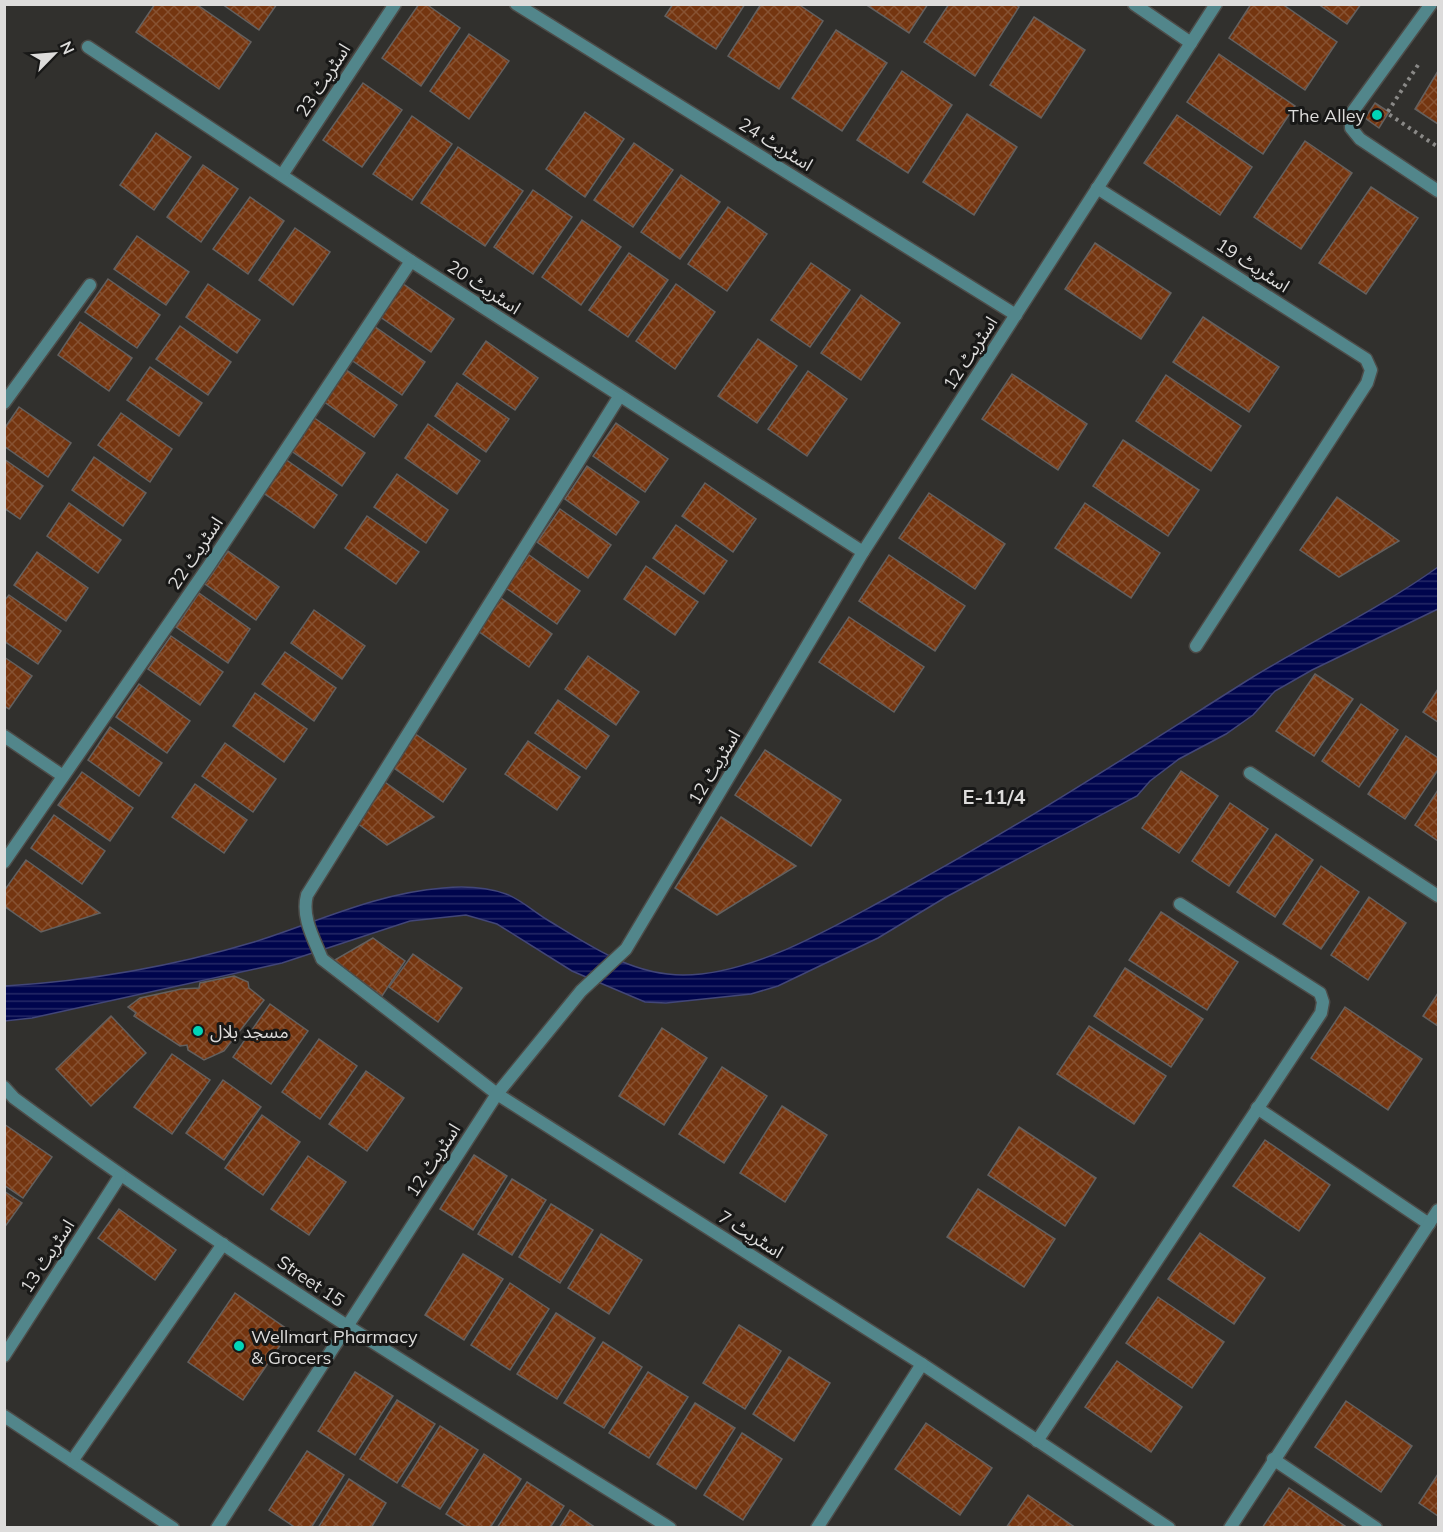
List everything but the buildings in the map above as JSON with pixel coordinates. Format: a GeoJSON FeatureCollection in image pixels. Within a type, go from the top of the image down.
{"type":"FeatureCollection","features":[{"type":"Feature","properties":{"kind":"street","name":"اسٹریٹ 23"},"geometry":{"type":"LineString","coordinates":[[282,175],[395,4]]}},
{"type":"Feature","properties":{"kind":"street","name":"اسٹریٹ 24"},"geometry":{"type":"LineString","coordinates":[[516,4],[1016,315]]}},
{"type":"Feature","properties":{"kind":"street"},"geometry":{"type":"LineString","coordinates":[[1134,4],[1191,43]]}},
{"type":"Feature","properties":{"kind":"street","name":"اسٹریٹ 12"},"geometry":{"type":"LineString","coordinates":[[217,1527],[497,1094],[580,991],[626,949],[863,552],[1216,4]]}},
{"type":"Feature","properties":{"kind":"street"},"geometry":{"type":"LineString","coordinates":[[1431,4],[1351,114],[1351,128],[1360,139],[1438,191]]}},
{"type":"Feature","properties":{"kind":"street","name":"اسٹریٹ 20"},"geometry":{"type":"LineString","coordinates":[[88,47],[619,397],[863,552]]}},
{"type":"Feature","properties":{"kind":"street","name":"اسٹریٹ 19"},"geometry":{"type":"LineString","coordinates":[[1098,188],[1366,359],[1371,370],[1367,384],[1196,646]]}},
{"type":"Feature","properties":{"kind":"street","name":"اسٹریٹ 22"},"geometry":{"type":"LineString","coordinates":[[4,862],[208,567],[411,261]]}},
{"type":"Feature","properties":{"kind":"street"},"geometry":{"type":"LineString","coordinates":[[4,403],[90,285]]}},
{"type":"Feature","properties":{"kind":"street","name":"اسٹریٹ 7"},"geometry":{"type":"LineString","coordinates":[[619,397],[307,895],[306,909],[309,926],[322,959],[497,1094],[922,1364],[1168,1527]]}},
{"type":"Feature","properties":{"kind":"street"},"geometry":{"type":"LineString","coordinates":[[4,736],[63,776]]}},
{"type":"Feature","properties":{"kind":"street"},"geometry":{"type":"LineString","coordinates":[[1250,773],[1438,896]]}},
{"type":"Feature","properties":{"kind":"street"},"geometry":{"type":"LineString","coordinates":[[1037,1442],[1321,1013],[1323,1002],[1320,993],[1180,904]]}},
{"type":"Feature","properties":{"kind":"street","name":"Street 15"},"geometry":{"type":"LineString","coordinates":[[4,1087],[14,1098],[120,1176],[346,1327],[670,1527]]}},
{"type":"Feature","properties":{"kind":"street"},"geometry":{"type":"LineString","coordinates":[[1257,1108],[1429,1224]]}},
{"type":"Feature","properties":{"kind":"street","name":"اسٹریٹ 13"},"geometry":{"type":"LineString","coordinates":[[4,1356],[120,1176]]}},
{"type":"Feature","properties":{"kind":"street"},"geometry":{"type":"LineString","coordinates":[[1230,1527],[1438,1210]]}},
{"type":"Feature","properties":{"kind":"street"},"geometry":{"type":"LineString","coordinates":[[72,1461],[223,1244]]}},
{"type":"Feature","properties":{"kind":"street"},"geometry":{"type":"LineString","coordinates":[[817,1527],[922,1364]]}},
{"type":"Feature","properties":{"kind":"street"},"geometry":{"type":"LineString","coordinates":[[4,1416],[173,1527]]}},
{"type":"Feature","properties":{"kind":"street"},"geometry":{"type":"LineString","coordinates":[[1273,1459],[1376,1527]]}},
{"type":"Feature","properties":{"kind":"path"},"geometry":{"type":"LineString","coordinates":[[1419,64],[1387,113],[1438,147]]}},
{"type":"Feature","properties":{"kind":"shaded area"},"geometry":{"type":"Polygon","coordinates":[[[1438,567],[1438,609],[1312,670],[1275,691],[1253,715],[1226,734],[1179,759],[1150,781],[1137,796],[946,897],[878,938],[778,986],[751,994],[666,1003],[645,1002],[572,971],[497,924],[466,915],[410,921],[282,963],[32,1018],[5,1021],[5,986],[99,976],[162,965],[254,942],[371,902],[419,891],[451,887],[483,888],[511,896],[611,957],[646,970],[683,975],[709,973],[763,959],[816,936],[866,910],[980,846],[1248,680],[1392,597],[1438,567]]]}},
{"type":"Feature","properties":{"kind":"place","name":"The Alley"},"geometry":{"type":"Point","coordinates":[1377,115]}},
{"type":"Feature","properties":{"kind":"place","name":"مسجد بلال"},"geometry":{"type":"Point","coordinates":[198,1031]}},
{"type":"Feature","properties":{"kind":"place","name":"Wellmart Pharmacy & Grocers"},"geometry":{"type":"Point","coordinates":[239,1346]}},
{"type":"Feature","properties":{"kind":"district","name":"E-11/4"},"geometry":{"type":"Point","coordinates":[994,796]}}]}
